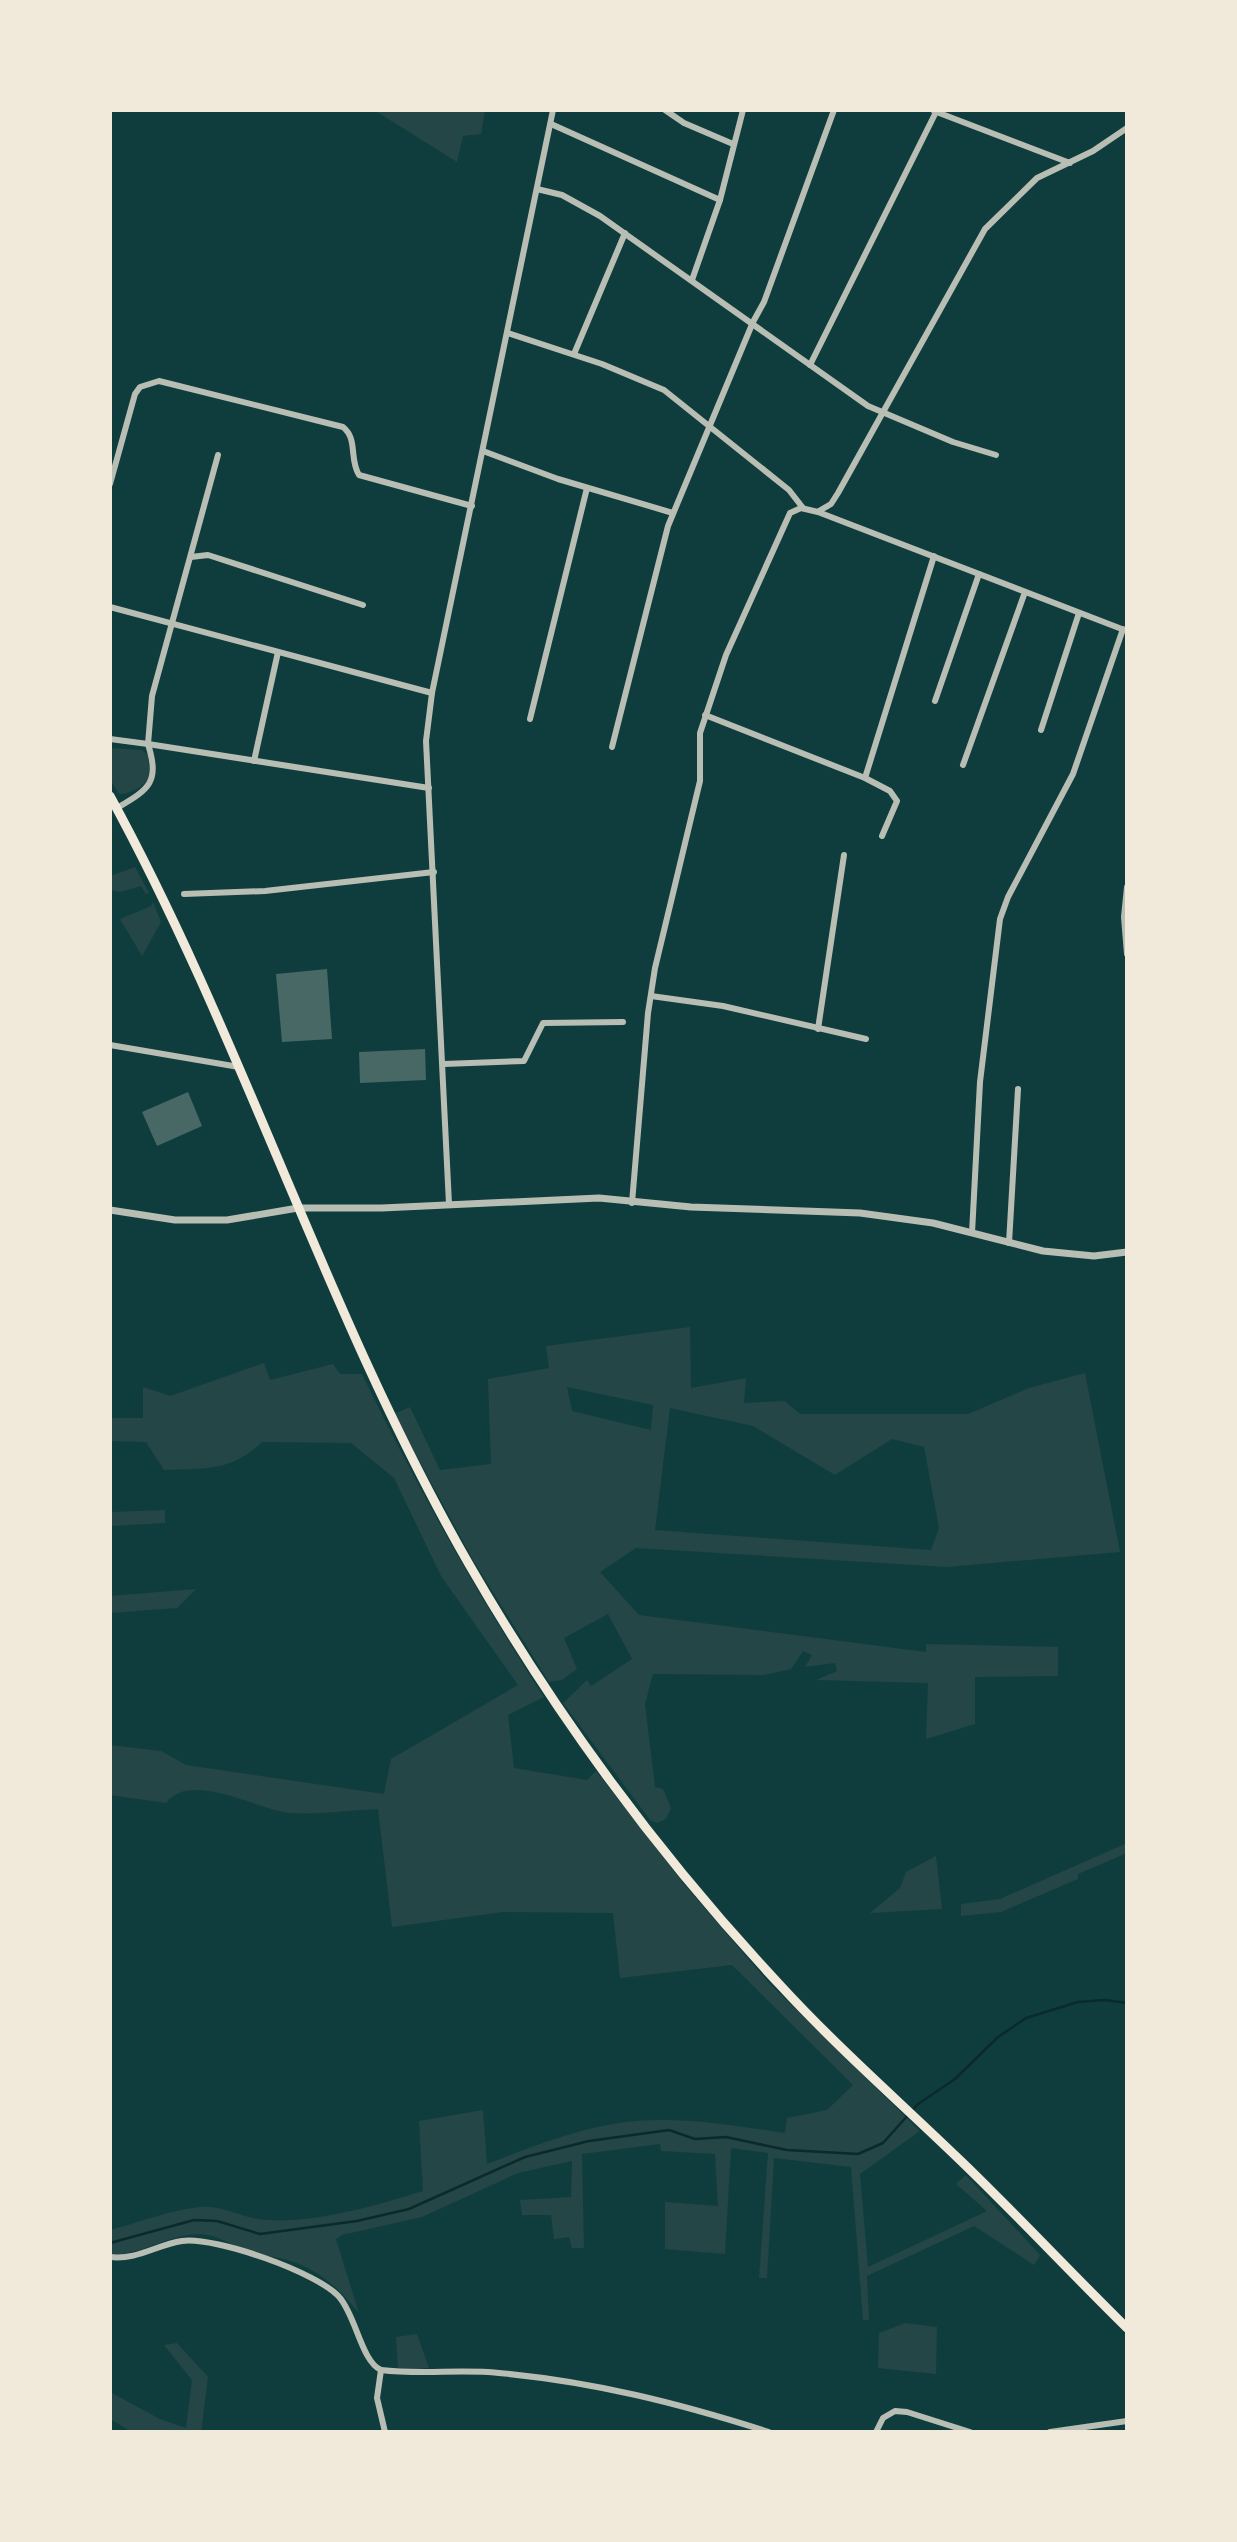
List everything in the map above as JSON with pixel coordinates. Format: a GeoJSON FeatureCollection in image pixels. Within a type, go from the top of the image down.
{"type":"FeatureCollection","features":[{"type":"Feature","properties":{"kind":"main road"},"geometry":{"type":"LineString","coordinates":[[110,796],[173,919],[394,1427],[470,1566],[529,1665],[639,1819],[709,1905],[783,1989],[1127,2328]]}},
{"type":"Feature","properties":{"kind":"street"},"geometry":{"type":"LineString","coordinates":[[449,1204],[435,872],[426,741],[432,693],[553,110]]}},
{"type":"Feature","properties":{"kind":"street"},"geometry":{"type":"LineString","coordinates":[[665,110],[684,123],[733,144]]}},
{"type":"Feature","properties":{"kind":"street"},"geometry":{"type":"LineString","coordinates":[[692,280],[720,200],[743,110]]}},
{"type":"Feature","properties":{"kind":"street"},"geometry":{"type":"LineString","coordinates":[[612,747],[673,513],[764,302],[834,110]]}},
{"type":"Feature","properties":{"kind":"street"},"geometry":{"type":"LineString","coordinates":[[810,365],[934,111],[1070,163]]}},
{"type":"Feature","properties":{"kind":"street"},"geometry":{"type":"LineString","coordinates":[[551,124],[720,200]]}},
{"type":"Feature","properties":{"kind":"street"},"geometry":{"type":"LineString","coordinates":[[818,512],[831,504],[985,229],[1037,178],[1070,163],[1127,128]]}},
{"type":"Feature","properties":{"kind":"street"},"geometry":{"type":"LineString","coordinates":[[537,188],[562,195],[625,233],[868,406],[953,442],[996,455]]}},
{"type":"Feature","properties":{"kind":"street"},"geometry":{"type":"LineString","coordinates":[[574,354],[625,233]]}},
{"type":"Feature","properties":{"kind":"street"},"geometry":{"type":"LineString","coordinates":[[508,333],[574,354],[664,390],[789,490],[803,508]]}},
{"type":"Feature","properties":{"kind":"street"},"geometry":{"type":"LineString","coordinates":[[110,484],[135,394],[140,387],[159,381],[343,427],[351,438],[353,463],[359,475],[472,506]]}},
{"type":"Feature","properties":{"kind":"street"},"geometry":{"type":"LineString","coordinates":[[483,452],[587,488],[673,513]]}},
{"type":"Feature","properties":{"kind":"street"},"geometry":{"type":"LineString","coordinates":[[117,808],[148,788],[153,780],[154,763],[148,744],[152,696],[218,456]]}},
{"type":"Feature","properties":{"kind":"street"},"geometry":{"type":"LineString","coordinates":[[530,719],[587,488]]}},
{"type":"Feature","properties":{"kind":"street"},"geometry":{"type":"LineString","coordinates":[[632,1203],[651,996],[700,781],[700,733],[726,655],[784,522],[790,513],[803,508],[1125,630],[1073,774],[1008,897],[1000,919],[980,1082],[972,1233]]}},
{"type":"Feature","properties":{"kind":"street"},"geometry":{"type":"LineString","coordinates":[[191,557],[208,555],[363,605]]}},
{"type":"Feature","properties":{"kind":"street"},"geometry":{"type":"LineString","coordinates":[[865,778],[934,556]]}},
{"type":"Feature","properties":{"kind":"street"},"geometry":{"type":"LineString","coordinates":[[935,701],[979,574]]}},
{"type":"Feature","properties":{"kind":"street"},"geometry":{"type":"LineString","coordinates":[[963,765],[1025,592]]}},
{"type":"Feature","properties":{"kind":"street"},"geometry":{"type":"LineString","coordinates":[[110,607],[432,693]]}},
{"type":"Feature","properties":{"kind":"street"},"geometry":{"type":"LineString","coordinates":[[1041,730],[1079,613]]}},
{"type":"Feature","properties":{"kind":"street"},"geometry":{"type":"LineString","coordinates":[[254,761],[278,652]]}},
{"type":"Feature","properties":{"kind":"street"},"geometry":{"type":"LineString","coordinates":[[705,715],[865,778],[895,795],[895,809],[882,836]]}},
{"type":"Feature","properties":{"kind":"street"},"geometry":{"type":"LineString","coordinates":[[110,739],[429,788]]}},
{"type":"Feature","properties":{"kind":"street"},"geometry":{"type":"LineString","coordinates":[[818,1029],[844,855]]}},
{"type":"Feature","properties":{"kind":"street"},"geometry":{"type":"LineString","coordinates":[[184,894],[265,891],[435,872]]}},
{"type":"Feature","properties":{"kind":"street"},"geometry":{"type":"LineString","coordinates":[[1127,887],[1124,917],[1127,954]]}},
{"type":"Feature","properties":{"kind":"street"},"geometry":{"type":"LineString","coordinates":[[651,996],[723,1006],[866,1038]]}},
{"type":"Feature","properties":{"kind":"street"},"geometry":{"type":"LineString","coordinates":[[444,1064],[524,1061],[539,1027],[550,1020],[623,1022]]}},
{"type":"Feature","properties":{"kind":"street"},"geometry":{"type":"LineString","coordinates":[[110,1045],[239,1068]]}},
{"type":"Feature","properties":{"kind":"street"},"geometry":{"type":"LineString","coordinates":[[1009,1243],[1018,1089]]}},
{"type":"Feature","properties":{"kind":"street"},"geometry":{"type":"LineString","coordinates":[[110,1210],[175,1220],[227,1220],[298,1208],[449,1204],[564,1197],[632,1203],[860,1213],[933,1223],[1009,1243],[1070,1254],[1127,1252]]}},
{"type":"Feature","properties":{"kind":"street"},"geometry":{"type":"LineString","coordinates":[[110,2258],[132,2258],[181,2241],[204,2241],[304,2272],[338,2295],[352,2315],[372,2365],[382,2371],[499,2373],[620,2390],[659,2398],[769,2432]]}},
{"type":"Feature","properties":{"kind":"street"},"geometry":{"type":"LineString","coordinates":[[382,2371],[377,2398],[385,2432]]}},
{"type":"Feature","properties":{"kind":"street"},"geometry":{"type":"LineString","coordinates":[[876,2432],[883,2418],[900,2411],[970,2432]]}},
{"type":"Feature","properties":{"kind":"street"},"geometry":{"type":"LineString","coordinates":[[1049,2432],[1127,2421]]}},
{"type":"Feature","properties":{"kind":"shaded area"},"geometry":{"type":"Polygon","coordinates":[[[374,110],[485,110],[481,134],[463,136],[457,162],[374,110]]]}},
{"type":"Feature","properties":{"kind":"shaded area"},"geometry":{"type":"Polygon","coordinates":[[[110,748],[142,750],[148,755],[150,778],[136,789],[119,794],[110,779],[110,748]]]}},
{"type":"Feature","properties":{"kind":"shaded area"},"geometry":{"type":"Polygon","coordinates":[[[135,867],[149,893],[146,894],[141,886],[120,892],[110,890],[110,876],[135,867]]]}},
{"type":"Feature","properties":{"kind":"shaded area"},"geometry":{"type":"Polygon","coordinates":[[[153,902],[161,922],[142,956],[120,919],[151,906],[153,902]]]}},
{"type":"Feature","properties":{"kind":"shaded area"},"geometry":{"type":"Polygon","coordinates":[[[690,1327],[691,1388],[746,1378],[744,1403],[785,1401],[800,1414],[968,1414],[1029,1388],[1085,1373],[1120,1552],[947,1567],[636,1548],[600,1572],[639,1615],[926,1652],[926,1644],[1058,1647],[1058,1676],[975,1677],[975,1724],[926,1739],[928,1683],[816,1680],[837,1671],[835,1663],[805,1667],[812,1655],[803,1651],[791,1669],[764,1675],[653,1674],[645,1704],[655,1787],[663,1789],[671,1808],[666,1819],[657,1823],[650,1820],[563,1703],[587,1680],[591,1686],[632,1659],[608,1614],[564,1638],[577,1669],[562,1680],[549,1682],[473,1560],[394,1414],[410,1407],[440,1470],[491,1464],[488,1379],[549,1368],[546,1346],[690,1327]],[[567,1387],[572,1411],[651,1430],[653,1405],[567,1387]],[[670,1408],[655,1530],[931,1550],[939,1528],[924,1447],[892,1439],[835,1475],[753,1426],[670,1408]]]}},
{"type":"Feature","properties":{"kind":"shaded area"},"geometry":{"type":"Polygon","coordinates":[[[264,1363],[270,1380],[333,1364],[340,1374],[362,1374],[448,1538],[544,1697],[508,1715],[514,1768],[587,1780],[596,1771],[684,1884],[769,1983],[920,2131],[860,2174],[868,2267],[987,2211],[956,2184],[966,2175],[1040,2255],[1034,2265],[974,2226],[867,2276],[869,2320],[863,2320],[851,2167],[774,2158],[767,2278],[759,2278],[768,2153],[731,2148],[725,2254],[665,2249],[665,2202],[718,2206],[715,2154],[661,2151],[660,2144],[582,2154],[584,2248],[572,2248],[569,2237],[554,2239],[551,2215],[522,2215],[520,2200],[571,2197],[572,2161],[518,2173],[422,2217],[342,2235],[336,2239],[359,2313],[335,2288],[309,2269],[287,2260],[250,2252],[207,2235],[188,2235],[131,2252],[110,2255],[110,2230],[187,2209],[209,2207],[266,2220],[306,2219],[366,2208],[423,2191],[419,2121],[483,2110],[487,2164],[570,2134],[635,2121],[689,2121],[785,2133],[787,2118],[827,2110],[853,2085],[732,1965],[620,1978],[613,1913],[503,1912],[392,1927],[378,1809],[290,1813],[225,1794],[191,1790],[177,1794],[166,1803],[110,1795],[110,1745],[161,1751],[186,1765],[384,1794],[391,1759],[518,1685],[441,1576],[394,1478],[351,1443],[262,1442],[251,1452],[228,1464],[164,1470],[146,1442],[110,1441],[110,1418],[143,1418],[143,1387],[170,1396],[264,1363]]]}},
{"type":"Feature","properties":{"kind":"shaded area"},"geometry":{"type":"Polygon","coordinates":[[[165,1510],[165,1523],[110,1526],[110,1512],[165,1510]]]}},
{"type":"Feature","properties":{"kind":"shaded area"},"geometry":{"type":"Polygon","coordinates":[[[196,1589],[177,1608],[110,1613],[110,1596],[196,1589]]]}},
{"type":"Feature","properties":{"kind":"shaded area"},"geometry":{"type":"Polygon","coordinates":[[[1127,1843],[1127,1853],[1078,1874],[1078,1879],[1001,1912],[961,1916],[961,1904],[1000,1899],[1127,1843]]]}},
{"type":"Feature","properties":{"kind":"shaded area"},"geometry":{"type":"Polygon","coordinates":[[[936,1856],[942,1909],[870,1913],[900,1888],[906,1872],[936,1856]]]}},
{"type":"Feature","properties":{"kind":"shaded area"},"geometry":{"type":"Polygon","coordinates":[[[905,2323],[937,2327],[936,2374],[878,2368],[879,2333],[905,2323]]]}},
{"type":"Feature","properties":{"kind":"shaded area"},"geometry":{"type":"Polygon","coordinates":[[[417,2334],[429,2368],[398,2369],[396,2337],[417,2334]]]}},
{"type":"Feature","properties":{"kind":"shaded area"},"geometry":{"type":"Polygon","coordinates":[[[177,2343],[208,2377],[201,2432],[132,2432],[110,2419],[110,2392],[160,2419],[186,2428],[192,2380],[164,2345],[177,2343]]]}},
{"type":"Feature","properties":{"kind":"building"},"geometry":{"type":"Polygon","coordinates":[[[327,969],[332,1039],[282,1042],[276,974],[327,969]]]}},
{"type":"Feature","properties":{"kind":"building"},"geometry":{"type":"Polygon","coordinates":[[[425,1049],[426,1080],[360,1083],[359,1052],[425,1049]]]}},
{"type":"Feature","properties":{"kind":"building"},"geometry":{"type":"Polygon","coordinates":[[[188,1092],[202,1126],[157,1146],[142,1112],[188,1092]]]}},
{"type":"Feature","properties":{"kind":"waterway"},"geometry":{"type":"LineString","coordinates":[[110,2243],[194,2220],[217,2221],[260,2234],[357,2221],[409,2209],[525,2157],[589,2141],[669,2130],[695,2139],[726,2137],[787,2150],[858,2154],[883,2143],[918,2104],[955,2079],[998,2037],[1026,2018],[1078,2002],[1105,2000],[1127,2003]]}}]}
